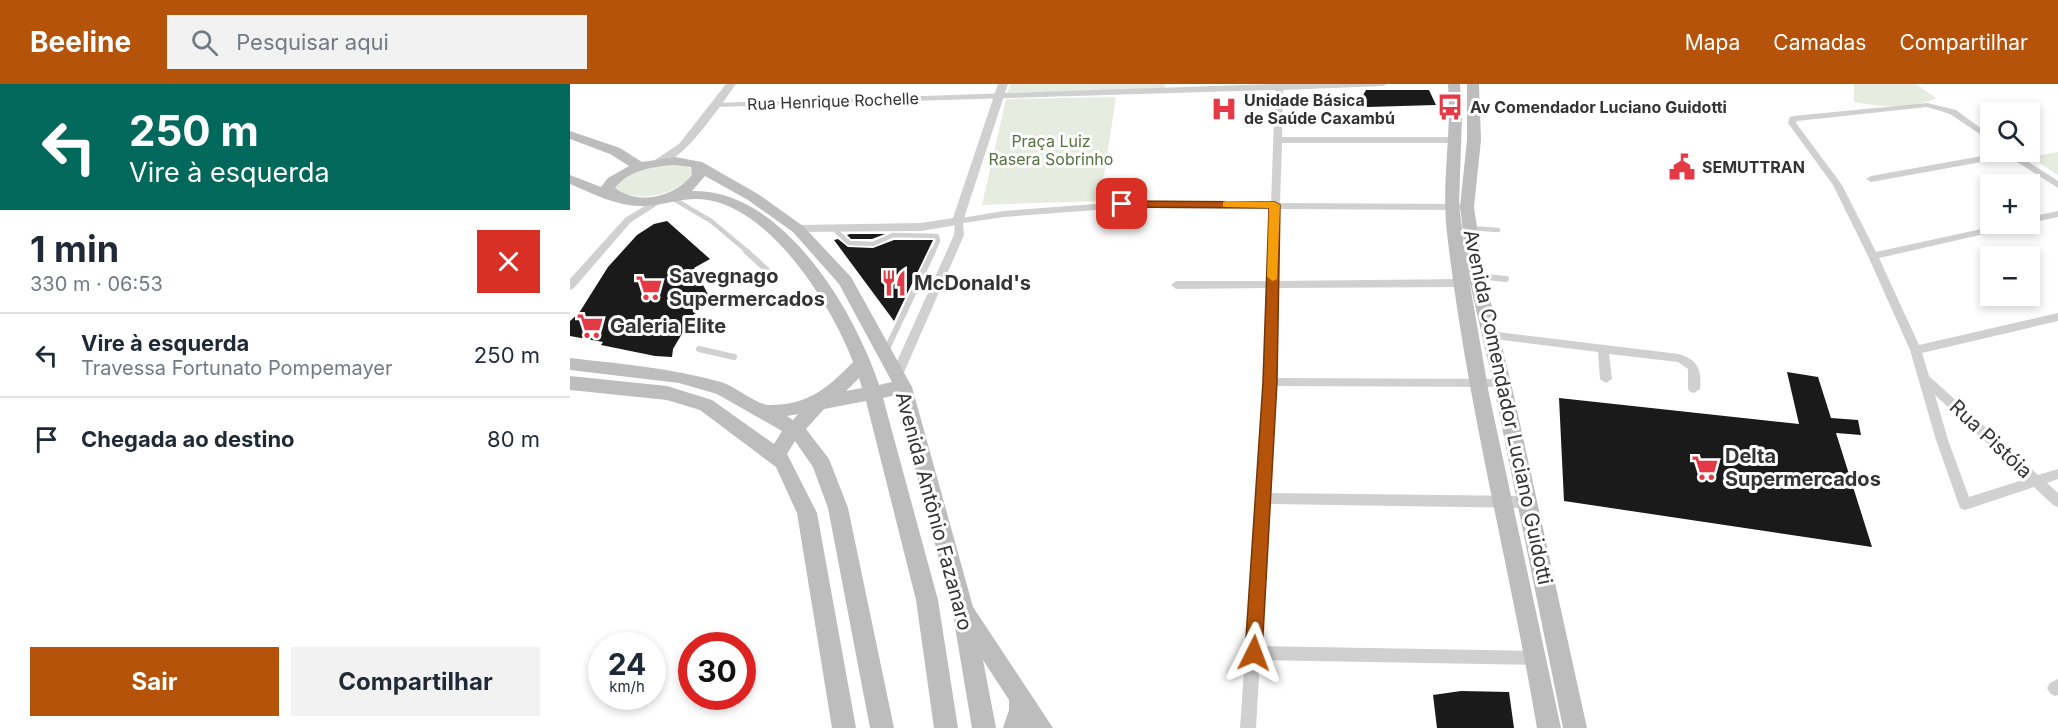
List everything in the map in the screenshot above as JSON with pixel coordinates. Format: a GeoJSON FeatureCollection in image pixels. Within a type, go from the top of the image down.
{"type":"FeatureCollection","features":[{"type":"Feature","properties":{"kind":"main road","name":"Avenida Comendador Luciano Guidotti"},"geometry":{"type":"LineString","coordinates":[[1454,84],[1460,207],[1469,279],[1477,383],[1537,658],[1549,728]]}},
{"type":"Feature","properties":{"kind":"main road","name":"Avenida Comendador Luciano Guidotti"},"geometry":{"type":"LineString","coordinates":[[1473,84],[1474,140],[1460,207],[1470,228],[1469,279],[1490,335],[1502,383],[1575,728]]}},
{"type":"Feature","properties":{"kind":"main road"},"geometry":{"type":"LineString","coordinates":[[570,135],[615,151],[641,167]]}},
{"type":"Feature","properties":{"kind":"main road"},"geometry":{"type":"LineString","coordinates":[[614,197],[607,189],[618,176],[659,162],[694,163],[699,175],[696,181],[667,198]]}},
{"type":"Feature","properties":{"kind":"main road","name":"Avenida Antônio Fazanaro"},"geometry":{"type":"LineString","coordinates":[[694,163],[753,197],[798,229],[845,281],[900,382],[963,609],[984,728]]}},
{"type":"Feature","properties":{"kind":"main road","name":"Avenida Antônio Fazanaro"},"geometry":{"type":"LineString","coordinates":[[570,179],[614,197],[641,201],[691,193],[715,196],[737,205],[782,237],[813,269],[855,342],[874,392],[930,616],[947,727]]}},
{"type":"Feature","properties":{"kind":"main road"},"geometry":{"type":"LineString","coordinates":[[777,456],[794,429],[864,363]]}},
{"type":"Feature","properties":{"kind":"main road"},"geometry":{"type":"LineString","coordinates":[[570,364],[679,377],[723,389],[794,429],[803,437],[822,464],[838,508],[882,728]]}},
{"type":"Feature","properties":{"kind":"main road"},"geometry":{"type":"LineString","coordinates":[[570,372],[608,375],[625,370]]}},
{"type":"Feature","properties":{"kind":"main road"},"geometry":{"type":"LineString","coordinates":[[766,413],[874,392],[900,382]]}},
{"type":"Feature","properties":{"kind":"main road"},"geometry":{"type":"LineString","coordinates":[[570,383],[668,393],[706,405],[783,462],[807,513],[844,728]]}},
{"type":"Feature","properties":{"kind":"main road"},"geometry":{"type":"LineString","coordinates":[[807,513],[838,508]]}},
{"type":"Feature","properties":{"kind":"main road"},"geometry":{"type":"LineString","coordinates":[[963,609],[1041,728]]}},
{"type":"Feature","properties":{"kind":"main road"},"geometry":{"type":"LineString","coordinates":[[1015,728],[1022,699]]}},
{"type":"Feature","properties":{"kind":"street"},"geometry":{"type":"LineString","coordinates":[[659,162],[683,146],[731,84]]}},
{"type":"Feature","properties":{"kind":"street"},"geometry":{"type":"LineString","coordinates":[[900,382],[959,235],[958,221],[1003,84]]}},
{"type":"Feature","properties":{"kind":"street","name":"Rua Henrique Rochelle"},"geometry":{"type":"LineString","coordinates":[[715,105],[1383,84]]}},
{"type":"Feature","properties":{"kind":"street"},"geometry":{"type":"LineString","coordinates":[[1248,728],[1270,382],[1279,86]]}},
{"type":"Feature","properties":{"kind":"street"},"geometry":{"type":"LineString","coordinates":[[1980,132],[1953,112],[1927,105],[1793,119],[1792,123],[1837,185],[1873,256],[1916,350],[1942,440],[1965,504],[2058,474]]}},
{"type":"Feature","properties":{"kind":"street"},"geometry":{"type":"LineString","coordinates":[[1276,141],[1455,140]]}},
{"type":"Feature","properties":{"kind":"street"},"geometry":{"type":"LineString","coordinates":[[683,146],[694,163]]}},
{"type":"Feature","properties":{"kind":"street"},"geometry":{"type":"LineString","coordinates":[[1871,179],[1980,159]]}},
{"type":"Feature","properties":{"kind":"street"},"geometry":{"type":"LineString","coordinates":[[2024,162],[2058,185]]}},
{"type":"Feature","properties":{"kind":"street"},"geometry":{"type":"LineString","coordinates":[[570,286],[628,220],[667,198]]}},
{"type":"Feature","properties":{"kind":"street"},"geometry":{"type":"LineString","coordinates":[[798,229],[921,227],[1008,214],[1122,204],[1460,207]]}},
{"type":"Feature","properties":{"kind":"street"},"geometry":{"type":"LineString","coordinates":[[2040,218],[2058,214]]}},
{"type":"Feature","properties":{"kind":"street"},"geometry":{"type":"LineString","coordinates":[[1873,256],[1980,232]]}},
{"type":"Feature","properties":{"kind":"street"},"geometry":{"type":"LineString","coordinates":[[1176,285],[1272,286],[1469,279]]}},
{"type":"Feature","properties":{"kind":"street"},"geometry":{"type":"LineString","coordinates":[[1916,350],[2058,317]]}},
{"type":"Feature","properties":{"kind":"street"},"geometry":{"type":"LineString","coordinates":[[1490,335],[1689,361],[1695,378],[1694,389]]}},
{"type":"Feature","properties":{"kind":"street"},"geometry":{"type":"LineString","coordinates":[[1603,349],[1606,380]]}},
{"type":"Feature","properties":{"kind":"street","name":"Rua Pistóia"},"geometry":{"type":"LineString","coordinates":[[1924,377],[2058,501]]}},
{"type":"Feature","properties":{"kind":"street"},"geometry":{"type":"LineString","coordinates":[[1270,382],[1502,383]]}},
{"type":"Feature","properties":{"kind":"street"},"geometry":{"type":"LineString","coordinates":[[1262,498],[1528,502]]}},
{"type":"Feature","properties":{"kind":"street"},"geometry":{"type":"LineString","coordinates":[[1254,653],[1537,658]]}},
{"type":"Feature","properties":{"kind":"lane"},"geometry":{"type":"LineString","coordinates":[[667,198],[687,204],[700,213],[769,272]]}},
{"type":"Feature","properties":{"kind":"lane"},"geometry":{"type":"LineString","coordinates":[[1470,228],[1498,230]]}},
{"type":"Feature","properties":{"kind":"lane"},"geometry":{"type":"LineString","coordinates":[[836,230],[849,243],[873,244],[893,236],[938,236],[938,241],[884,354]]}},
{"type":"Feature","properties":{"kind":"lane"},"geometry":{"type":"LineString","coordinates":[[1469,279],[1506,279]]}},
{"type":"Feature","properties":{"kind":"lane"},"geometry":{"type":"LineString","coordinates":[[699,349],[734,357]]}},
{"type":"Feature","properties":{"kind":"green space"},"geometry":{"type":"Polygon","coordinates":[[[1011,84],[1165,84],[1165,89],[1007,93],[1011,84]]]}},
{"type":"Feature","properties":{"kind":"green space"},"geometry":{"type":"Polygon","coordinates":[[[1854,84],[1916,84],[1936,98],[1906,106],[1854,102],[1854,84]]]}},
{"type":"Feature","properties":{"kind":"green space","name":"Praça Luiz Rasera Sobrinho"},"geometry":{"type":"Polygon","coordinates":[[[1116,97],[1100,201],[982,205],[1006,99],[1116,97]]]}},
{"type":"Feature","properties":{"kind":"green space"},"geometry":{"type":"Polygon","coordinates":[[[2058,152],[2058,175],[2038,162],[2040,162],[2040,155],[2058,152]]]}},
{"type":"Feature","properties":{"kind":"green space"},"geometry":{"type":"Polygon","coordinates":[[[669,163],[686,165],[692,170],[693,176],[675,188],[656,195],[636,196],[616,191],[614,186],[634,172],[669,163]]]}},
{"type":"Feature","properties":{"kind":"building"},"geometry":{"type":"Polygon","coordinates":[[[1366,90],[1429,90],[1436,105],[1367,107],[1361,99],[1366,90]]]}},
{"type":"Feature","properties":{"kind":"building","name":"Savegnago Supermercados"},"geometry":{"type":"Polygon","coordinates":[[[667,221],[710,259],[694,268],[712,302],[693,315],[673,349],[672,357],[655,356],[601,345],[603,342],[570,336],[570,321],[579,313],[608,267],[637,235],[654,224],[667,221]]]}},
{"type":"Feature","properties":{"kind":"building"},"geometry":{"type":"Polygon","coordinates":[[[885,234],[872,239],[851,239],[847,235],[885,234]]]}},
{"type":"Feature","properties":{"kind":"building","name":"McDonald's"},"geometry":{"type":"Polygon","coordinates":[[[838,239],[848,247],[873,248],[894,240],[933,240],[894,321],[834,240],[838,239]]]}},
{"type":"Feature","properties":{"kind":"building","name":"Delta Supermercados"},"geometry":{"type":"Polygon","coordinates":[[[1787,372],[1818,377],[1831,418],[1858,420],[1861,435],[1836,433],[1872,547],[1564,501],[1559,398],[1799,424],[1787,372]]]}},
{"type":"Feature","properties":{"kind":"building"},"geometry":{"type":"Polygon","coordinates":[[[1461,691],[1509,692],[1514,728],[1437,728],[1433,695],[1461,691]]]}},
{"type":"Feature","properties":{"kind":"slow traffic"},"geometry":{"type":"LineString","coordinates":[[1226,205],[1275,205],[1273,277]]}},
{"type":"Feature","properties":{"kind":"place","name":"Av Comendador Luciano Guidotti"},"geometry":{"type":"Point","coordinates":[1450,107]}},
{"type":"Feature","properties":{"kind":"place","name":"Unidade Básica de Saúde Caxambú"},"geometry":{"type":"Point","coordinates":[1224,109]}},
{"type":"Feature","properties":{"kind":"place","name":"SEMUTTRAN"},"geometry":{"type":"Point","coordinates":[1682,167]}},
{"type":"Feature","properties":{"kind":"place","name":"McDonald's"},"geometry":{"type":"Point","coordinates":[894,283]}},
{"type":"Feature","properties":{"kind":"place","name":"Savegnago Supermercados"},"geometry":{"type":"Point","coordinates":[649,288]}},
{"type":"Feature","properties":{"kind":"place","name":"Galeria Elite"},"geometry":{"type":"Point","coordinates":[590,326]}},
{"type":"Feature","properties":{"kind":"place","name":"Delta Supermercados"},"geometry":{"type":"Point","coordinates":[1705,468]}},
{"type":"Feature","properties":{"kind":"route"},"geometry":{"type":"LineString","coordinates":[[1122,204],[1275,205],[1270,382],[1254,653]]}}]}
